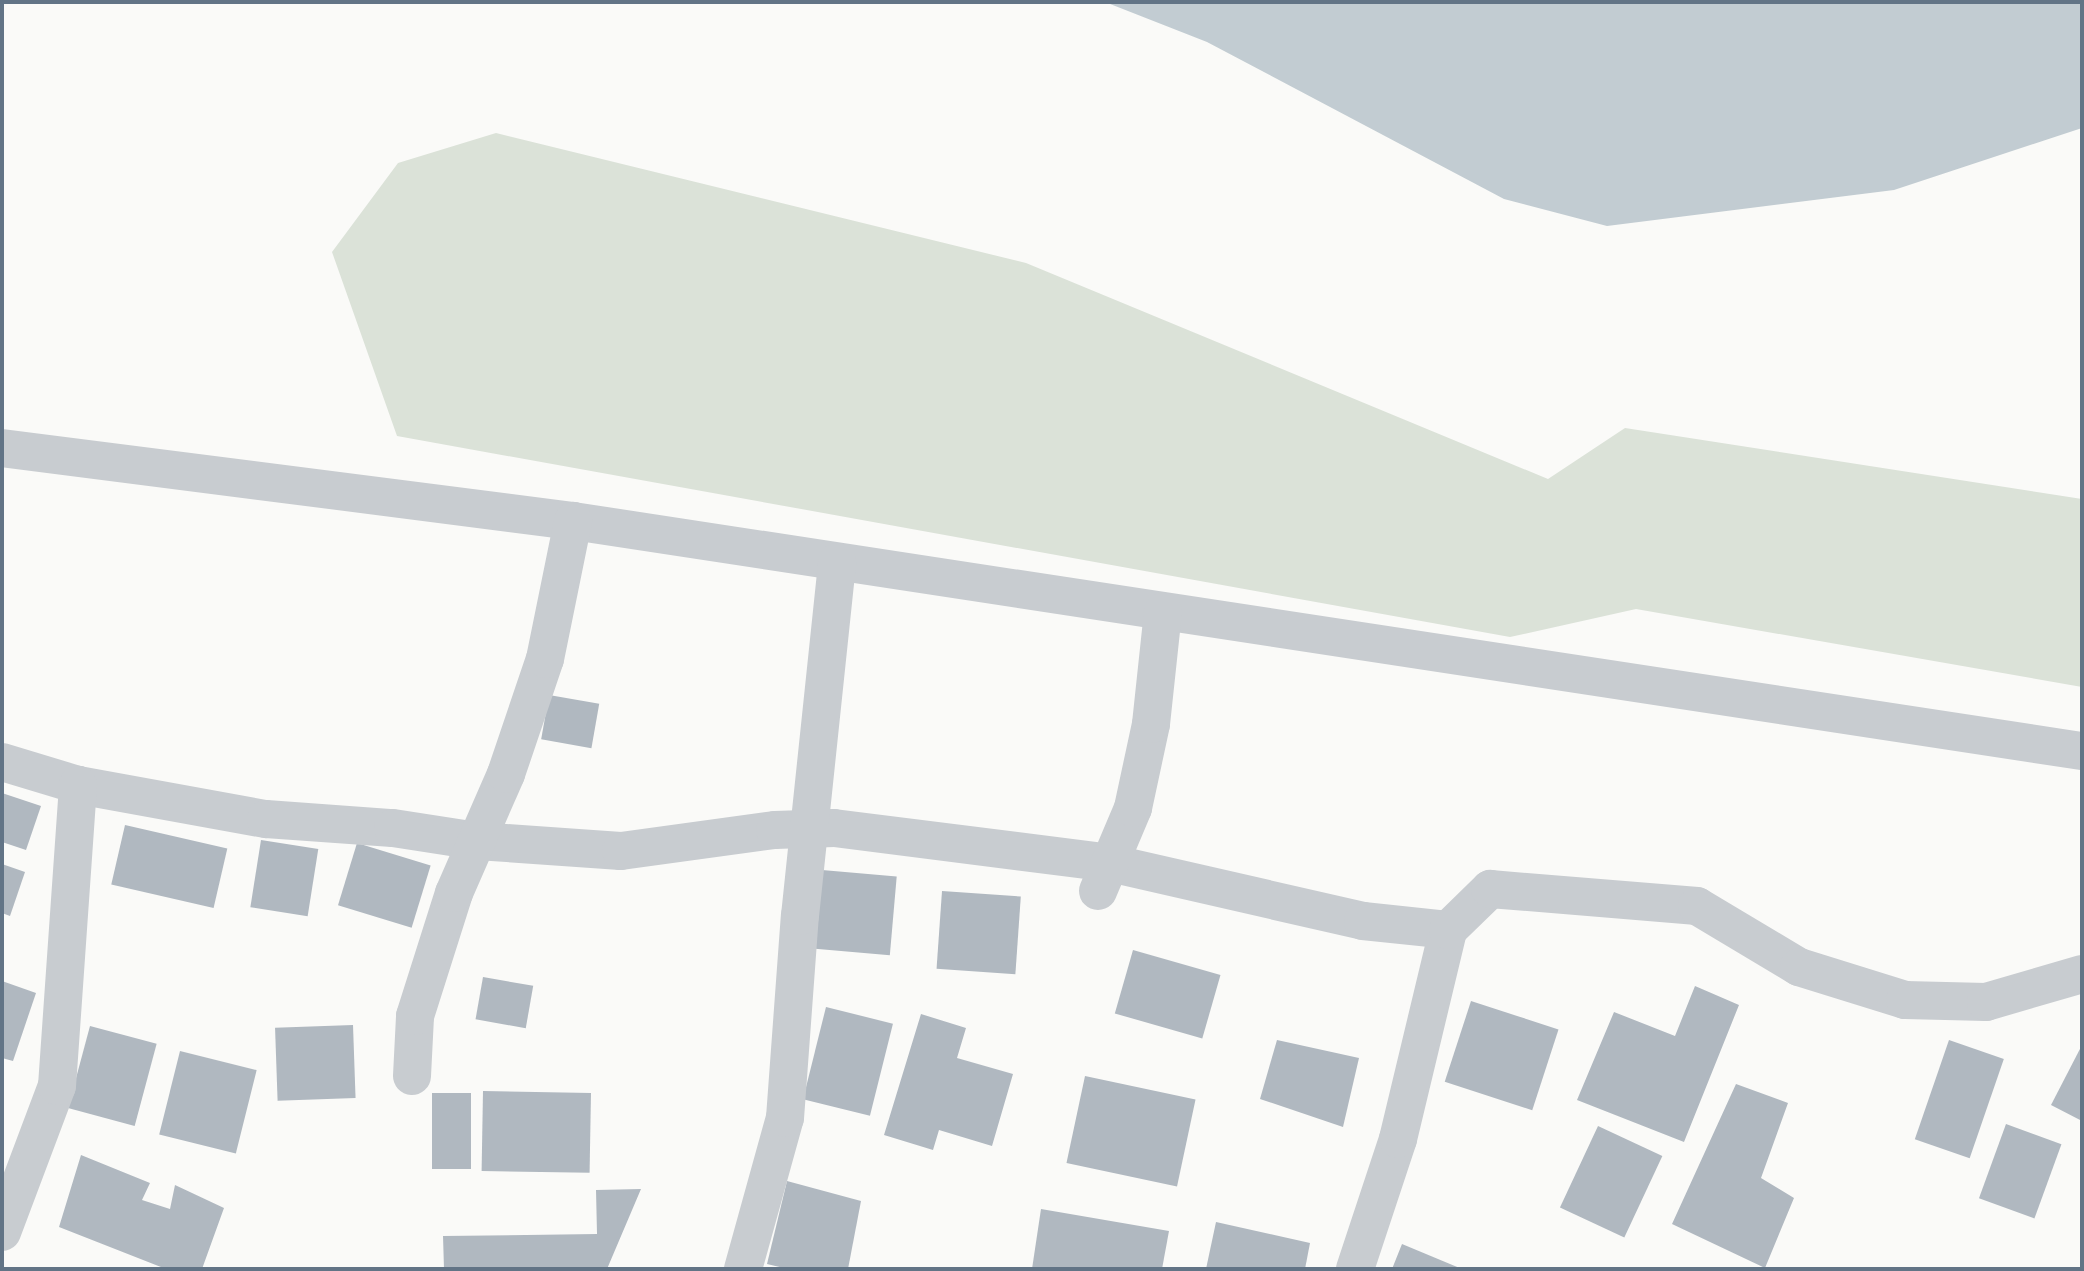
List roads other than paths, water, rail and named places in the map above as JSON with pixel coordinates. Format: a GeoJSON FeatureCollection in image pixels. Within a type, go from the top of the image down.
{"type":"FeatureCollection","features":[{"type":"Feature","properties":{"kind":"street"},"geometry":{"type":"LineString","coordinates":[[2,448],[573,522],[2082,751]]}},
{"type":"Feature","properties":{"kind":"street"},"geometry":{"type":"LineString","coordinates":[[412,1076],[415,1016],[454,893],[506,774],[545,659],[573,522]]}},
{"type":"Feature","properties":{"kind":"street"},"geometry":{"type":"LineString","coordinates":[[743,1269],[785,1118],[837,562]]}},
{"type":"Feature","properties":{"kind":"street"},"geometry":{"type":"LineString","coordinates":[[1104,877],[1133,808],[1151,724],[1163,611]]}},
{"type":"Feature","properties":{"kind":"street"},"geometry":{"type":"LineString","coordinates":[[2,762],[78,785],[266,819],[393,828],[477,841],[621,851],[834,828],[1363,921],[1448,930]]}},
{"type":"Feature","properties":{"kind":"street"},"geometry":{"type":"LineString","coordinates":[[2,1232],[57,1086],[78,785]]}},
{"type":"Feature","properties":{"kind":"street"},"geometry":{"type":"LineString","coordinates":[[1355,1269],[1398,1139],[1448,930],[1490,889],[1697,906],[1800,967],[1905,1000],[1986,1002],[2082,974]]}}]}
